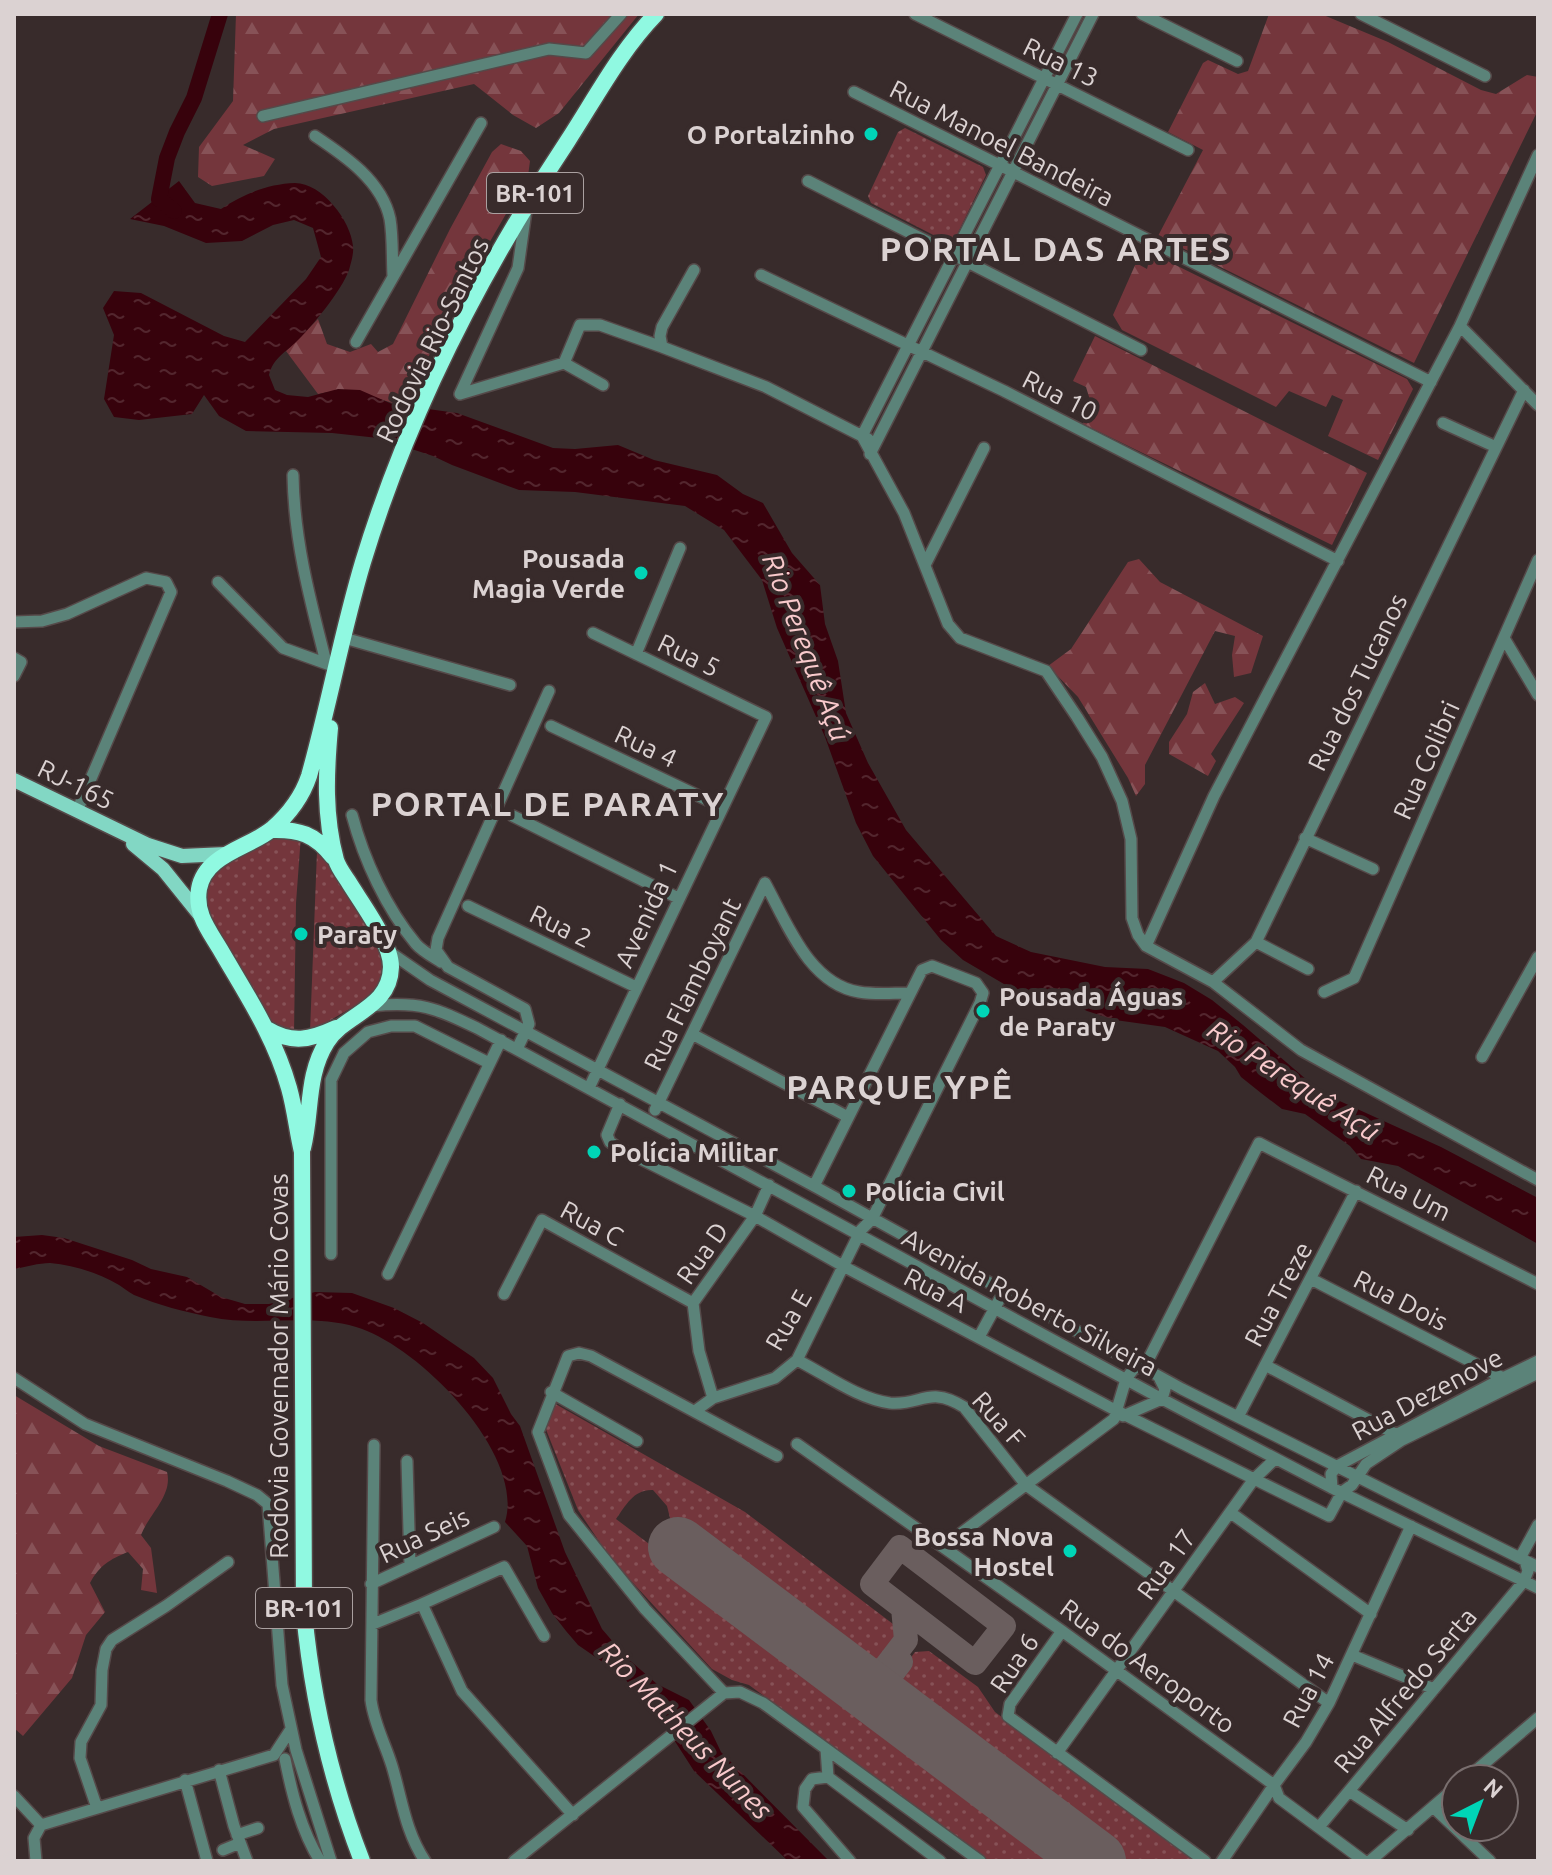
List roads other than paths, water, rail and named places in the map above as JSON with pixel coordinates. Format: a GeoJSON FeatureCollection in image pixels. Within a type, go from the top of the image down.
{"type":"FeatureCollection","features":[{"type":"Feature","properties":{"kind":"highway","name":"Rodovia Rio-Santos"},"geometry":{"type":"LineString","coordinates":[[333,669],[363,562],[392,482],[433,384],[481,286],[600,88],[656,14]]}},
{"type":"Feature","properties":{"kind":"highway","name":"BR-101"},"geometry":{"type":"LineString","coordinates":[[200,915],[199,890],[209,870],[226,854],[271,830],[298,801],[307,782],[333,669]]}},
{"type":"Feature","properties":{"kind":"highway","name":"BR-101"},"geometry":{"type":"LineString","coordinates":[[333,669],[326,802],[336,861],[391,953]]}},
{"type":"Feature","properties":{"kind":"highway"},"geometry":{"type":"LineString","coordinates":[[271,830],[297,830],[309,834],[321,842],[336,861]]}},
{"type":"Feature","properties":{"kind":"highway","name":"Rodovia Governador Mário Covas"},"geometry":{"type":"LineString","coordinates":[[200,915],[267,1029],[289,1089],[302,1152]]}},
{"type":"Feature","properties":{"kind":"highway"},"geometry":{"type":"LineString","coordinates":[[372,1006],[388,983],[391,953]]}},
{"type":"Feature","properties":{"kind":"highway","name":"Rodovia Governador Mário Covas"},"geometry":{"type":"LineString","coordinates":[[362,1861],[328,1757],[315,1699],[302,1583],[302,1152],[314,1070],[327,1042],[337,1028],[372,1006]]}},
{"type":"Feature","properties":{"kind":"highway"},"geometry":{"type":"LineString","coordinates":[[267,1029],[292,1040],[316,1037],[337,1028]]}},
{"type":"Feature","properties":{"kind":"main road","name":"RJ-165"},"geometry":{"type":"LineString","coordinates":[[14,780],[148,845],[182,856],[226,854]]}},
{"type":"Feature","properties":{"kind":"main road","name":"RJ-165"},"geometry":{"type":"LineString","coordinates":[[117,831],[163,869],[200,915]]}},
{"type":"Feature","properties":{"kind":"street"},"geometry":{"type":"LineString","coordinates":[[263,116],[549,49],[586,53],[621,14]]}},
{"type":"Feature","properties":{"kind":"street","name":"Rua 13"},"geometry":{"type":"LineString","coordinates":[[915,14],[1188,150]]}},
{"type":"Feature","properties":{"kind":"street"},"geometry":{"type":"LineString","coordinates":[[862,436],[1077,14]]}},
{"type":"Feature","properties":{"kind":"street"},"geometry":{"type":"LineString","coordinates":[[873,448],[1093,14]]}},
{"type":"Feature","properties":{"kind":"street"},"geometry":{"type":"LineString","coordinates":[[1142,14],[1237,61]]}},
{"type":"Feature","properties":{"kind":"street"},"geometry":{"type":"LineString","coordinates":[[1361,14],[1485,76]]}},
{"type":"Feature","properties":{"kind":"street","name":"Rua Manoel Bandeira"},"geometry":{"type":"LineString","coordinates":[[854,92],[1431,382]]}},
{"type":"Feature","properties":{"kind":"street"},"geometry":{"type":"LineString","coordinates":[[356,342],[481,123]]}},
{"type":"Feature","properties":{"kind":"street"},"geometry":{"type":"LineString","coordinates":[[315,136],[344,155],[370,180],[379,195],[390,218],[393,277]]}},
{"type":"Feature","properties":{"kind":"street"},"geometry":{"type":"LineString","coordinates":[[1146,946],[1214,796],[1460,326],[1538,155]]}},
{"type":"Feature","properties":{"kind":"street"},"geometry":{"type":"LineString","coordinates":[[808,181],[1141,350]]}},
{"type":"Feature","properties":{"kind":"street"},"geometry":{"type":"LineString","coordinates":[[527,206],[518,268],[460,394],[564,363],[603,385]]}},
{"type":"Feature","properties":{"kind":"street"},"geometry":{"type":"LineString","coordinates":[[662,347],[662,327],[694,270]]}},
{"type":"Feature","properties":{"kind":"street","name":"Rua 10"},"geometry":{"type":"LineString","coordinates":[[761,275],[909,345],[1338,561]]}},
{"type":"Feature","properties":{"kind":"street"},"geometry":{"type":"LineString","coordinates":[[564,363],[580,325],[600,325],[766,387],[862,436],[873,448],[904,513],[948,624],[960,638],[1046,671],[1102,757],[1122,801],[1131,839],[1132,918],[1146,946],[1213,982],[1301,1050],[1538,1180]]}},
{"type":"Feature","properties":{"kind":"street"},"geometry":{"type":"LineString","coordinates":[[1460,326],[1538,405]]}},
{"type":"Feature","properties":{"kind":"street","name":"Rua dos Tucanos"},"geometry":{"type":"LineString","coordinates":[[1213,982],[1256,942],[1524,390]]}},
{"type":"Feature","properties":{"kind":"street"},"geometry":{"type":"LineString","coordinates":[[1443,423],[1496,447]]}},
{"type":"Feature","properties":{"kind":"street"},"geometry":{"type":"LineString","coordinates":[[925,565],[984,448]]}},
{"type":"Feature","properties":{"kind":"street"},"geometry":{"type":"LineString","coordinates":[[293,475],[294,517],[304,576],[333,669]]}},
{"type":"Feature","properties":{"kind":"street"},"geometry":{"type":"LineString","coordinates":[[636,654],[680,548]]}},
{"type":"Feature","properties":{"kind":"street","name":"Rua Colibri"},"geometry":{"type":"LineString","coordinates":[[1324,992],[1354,978],[1504,638],[1532,585],[1538,560]]}},
{"type":"Feature","properties":{"kind":"street"},"geometry":{"type":"LineString","coordinates":[[14,622],[42,621],[67,614],[146,578],[166,582],[171,592],[77,811]]}},
{"type":"Feature","properties":{"kind":"street"},"geometry":{"type":"LineString","coordinates":[[218,582],[283,648],[333,669]]}},
{"type":"Feature","properties":{"kind":"street","name":"Rua 5"},"geometry":{"type":"LineString","coordinates":[[593,633],[766,717]]}},
{"type":"Feature","properties":{"kind":"street"},"geometry":{"type":"LineString","coordinates":[[344,638],[510,685]]}},
{"type":"Feature","properties":{"kind":"street"},"geometry":{"type":"LineString","coordinates":[[1504,638],[1538,695]]}},
{"type":"Feature","properties":{"kind":"street"},"geometry":{"type":"LineString","coordinates":[[14,658],[21,662],[14,676]]}},
{"type":"Feature","properties":{"kind":"street"},"geometry":{"type":"LineString","coordinates":[[448,967],[436,950],[438,938],[549,691]]}},
{"type":"Feature","properties":{"kind":"street","name":"Avenida 1"},"geometry":{"type":"LineString","coordinates":[[589,1088],[766,717]]}},
{"type":"Feature","properties":{"kind":"street","name":"Rua 4"},"geometry":{"type":"LineString","coordinates":[[551,726],[722,807]]}},
{"type":"Feature","properties":{"kind":"street"},"geometry":{"type":"LineString","coordinates":[[352,815],[361,849],[396,915],[418,946],[448,967],[525,1009],[530,1019],[517,1049]]}},
{"type":"Feature","properties":{"kind":"street"},"geometry":{"type":"LineString","coordinates":[[513,816],[678,898]]}},
{"type":"Feature","properties":{"kind":"street"},"geometry":{"type":"LineString","coordinates":[[1305,838],[1373,869]]}},
{"type":"Feature","properties":{"kind":"street","name":"Rua Flamboyant"},"geometry":{"type":"LineString","coordinates":[[651,1120],[765,883],[812,964],[831,982],[859,992],[909,993]]}},
{"type":"Feature","properties":{"kind":"street","name":"Rua 2"},"geometry":{"type":"LineString","coordinates":[[468,906],[636,987]]}},
{"type":"Feature","properties":{"kind":"street"},"geometry":{"type":"LineString","coordinates":[[1256,942],[1308,969]]}},
{"type":"Feature","properties":{"kind":"street","name":"Avenida Roberto Silveira"},"geometry":{"type":"LineString","coordinates":[[391,953],[430,980],[1144,1368],[1538,1569]]}},
{"type":"Feature","properties":{"kind":"street"},"geometry":{"type":"LineString","coordinates":[[1482,1057],[1538,957]]}},
{"type":"Feature","properties":{"kind":"street"},"geometry":{"type":"LineString","coordinates":[[814,1186],[922,970],[932,966],[976,983],[983,993],[980,1003],[872,1219]]}},
{"type":"Feature","properties":{"kind":"street","name":"Avenida Roberto Silveira"},"geometry":{"type":"LineString","coordinates":[[372,1006],[398,1003],[432,1007],[501,1040],[1275,1459],[1538,1587]]}},
{"type":"Feature","properties":{"kind":"street"},"geometry":{"type":"LineString","coordinates":[[331,1254],[331,1080],[344,1053],[368,1032],[391,1026],[415,1026],[489,1063]]}},
{"type":"Feature","properties":{"kind":"street"},"geometry":{"type":"LineString","coordinates":[[692,1034],[848,1117]]}},
{"type":"Feature","properties":{"kind":"street"},"geometry":{"type":"LineString","coordinates":[[388,1274],[501,1040]]}},
{"type":"Feature","properties":{"kind":"street","name":"Rua A"},"geometry":{"type":"LineString","coordinates":[[620,1104],[607,1135],[610,1142],[755,1216],[1119,1415],[1329,1516],[1337,1490]]}},
{"type":"Feature","properties":{"kind":"street","name":"Rua Um"},"geometry":{"type":"LineString","coordinates":[[1144,1368],[1259,1143],[1538,1284]]}},
{"type":"Feature","properties":{"kind":"street","name":"Rua D"},"geometry":{"type":"LineString","coordinates":[[713,1398],[699,1351],[693,1303],[755,1216],[769,1185]]}},
{"type":"Feature","properties":{"kind":"street","name":"Rua Treze"},"geometry":{"type":"LineString","coordinates":[[1238,1417],[1356,1191]]}},
{"type":"Feature","properties":{"kind":"street","name":"Rua E"},"geometry":{"type":"LineString","coordinates":[[695,1411],[713,1398],[775,1378],[797,1360],[863,1225],[872,1219]]}},
{"type":"Feature","properties":{"kind":"street","name":"Rua C"},"geometry":{"type":"LineString","coordinates":[[504,1294],[542,1220],[693,1303]]}},
{"type":"Feature","properties":{"kind":"street"},"geometry":{"type":"LineString","coordinates":[[882,1247],[892,1237],[888,1228]]}},
{"type":"Feature","properties":{"kind":"street","name":"Rua Dois"},"geometry":{"type":"LineString","coordinates":[[1311,1279],[1505,1382]]}},
{"type":"Feature","properties":{"kind":"street"},"geometry":{"type":"LineString","coordinates":[[979,1337],[1004,1291]]}},
{"type":"Feature","properties":{"kind":"street"},"geometry":{"type":"LineString","coordinates":[[724,1693],[645,1609],[569,1515],[538,1432],[551,1392],[568,1356],[579,1353],[591,1356],[777,1456]]}},
{"type":"Feature","properties":{"kind":"street","name":"Rua F"},"geometry":{"type":"LineString","coordinates":[[797,1360],[868,1396],[892,1403],[935,1396],[951,1399],[976,1420],[1026,1485]]}},
{"type":"Feature","properties":{"kind":"street","name":"Rua Dezenove"},"geometry":{"type":"LineString","coordinates":[[1337,1466],[1400,1437],[1505,1382],[1538,1361]]}},
{"type":"Feature","properties":{"kind":"street"},"geometry":{"type":"LineString","coordinates":[[1265,1365],[1400,1437]]}},
{"type":"Feature","properties":{"kind":"street"},"geometry":{"type":"LineString","coordinates":[[1119,1415],[1126,1379],[1135,1367],[1144,1368]]}},
{"type":"Feature","properties":{"kind":"street","name":"Rua Dezenove"},"geometry":{"type":"LineString","coordinates":[[1505,1382],[1538,1373]]}},
{"type":"Feature","properties":{"kind":"street"},"geometry":{"type":"LineString","coordinates":[[944,1546],[1119,1415],[1162,1399],[1165,1389],[1159,1376]]}},
{"type":"Feature","properties":{"kind":"street"},"geometry":{"type":"LineString","coordinates":[[14,1378],[85,1424],[237,1485],[268,1504],[278,1652],[291,1729],[331,1861]]}},
{"type":"Feature","properties":{"kind":"street"},"geometry":{"type":"LineString","coordinates":[[551,1392],[637,1441]]}},
{"type":"Feature","properties":{"kind":"street","name":"Rua Dezenove"},"geometry":{"type":"LineString","coordinates":[[1337,1490],[1349,1488],[1366,1464],[1400,1437]]}},
{"type":"Feature","properties":{"kind":"street","name":"Rua do Aeroporto"},"geometry":{"type":"LineString","coordinates":[[797,1444],[944,1546],[1274,1785],[1279,1798],[1367,1861]]}},
{"type":"Feature","properties":{"kind":"street"},"geometry":{"type":"LineString","coordinates":[[374,1445],[371,1584],[373,1717],[393,1770],[412,1842],[425,1861]]}},
{"type":"Feature","properties":{"kind":"street"},"geometry":{"type":"LineString","coordinates":[[1254,1479],[1275,1459]]}},
{"type":"Feature","properties":{"kind":"street"},"geometry":{"type":"LineString","coordinates":[[407,1461],[410,1566]]}},
{"type":"Feature","properties":{"kind":"street"},"geometry":{"type":"LineString","coordinates":[[1337,1466],[1331,1474],[1337,1490]]}},
{"type":"Feature","properties":{"kind":"street","name":"Rua 17"},"geometry":{"type":"LineString","coordinates":[[1057,1753],[1254,1479]]}},
{"type":"Feature","properties":{"kind":"street"},"geometry":{"type":"LineString","coordinates":[[1026,1485],[1329,1703]]}},
{"type":"Feature","properties":{"kind":"street"},"geometry":{"type":"LineString","coordinates":[[1231,1513],[1371,1614]]}},
{"type":"Feature","properties":{"kind":"street"},"geometry":{"type":"LineString","coordinates":[[1524,1581],[1528,1571],[1523,1560],[1538,1525]]}},
{"type":"Feature","properties":{"kind":"street","name":"Rua 14"},"geometry":{"type":"LineString","coordinates":[[1222,1861],[1306,1742],[1329,1703],[1411,1526]]}},
{"type":"Feature","properties":{"kind":"street","name":"Rua Seis"},"geometry":{"type":"LineString","coordinates":[[371,1584],[494,1527]]}},
{"type":"Feature","properties":{"kind":"street"},"geometry":{"type":"LineString","coordinates":[[97,1808],[80,1758],[81,1742],[101,1705],[106,1649],[112,1640],[228,1562]]}},
{"type":"Feature","properties":{"kind":"street"},"geometry":{"type":"LineString","coordinates":[[373,1624],[504,1567],[544,1636]]}},
{"type":"Feature","properties":{"kind":"street"},"geometry":{"type":"LineString","coordinates":[[1538,1569],[1534,1579],[1538,1587]]}},
{"type":"Feature","properties":{"kind":"street","name":"Rua Alfredo Serta"},"geometry":{"type":"LineString","coordinates":[[1319,1827],[1524,1581]]}},
{"type":"Feature","properties":{"kind":"street"},"geometry":{"type":"LineString","coordinates":[[422,1604],[462,1691],[573,1815]]}},
{"type":"Feature","properties":{"kind":"street","name":"Rua 6"},"geometry":{"type":"LineString","coordinates":[[1057,1753],[1011,1719],[1007,1712],[1062,1631]]}},
{"type":"Feature","properties":{"kind":"street"},"geometry":{"type":"LineString","coordinates":[[1352,1655],[1434,1689]]}},
{"type":"Feature","properties":{"kind":"street"},"geometry":{"type":"LineString","coordinates":[[514,1861],[668,1741],[724,1693],[740,1692],[751,1695],[977,1860]]}},
{"type":"Feature","properties":{"kind":"street"},"geometry":{"type":"LineString","coordinates":[[1485,1763],[1538,1718]]}},
{"type":"Feature","properties":{"kind":"street"},"geometry":{"type":"LineString","coordinates":[[291,1729],[280,1757],[307,1835],[320,1861]]}},
{"type":"Feature","properties":{"kind":"street"},"geometry":{"type":"LineString","coordinates":[[826,1749],[828,1777]]}},
{"type":"Feature","properties":{"kind":"street"},"geometry":{"type":"LineString","coordinates":[[1057,1753],[1205,1861]]}},
{"type":"Feature","properties":{"kind":"street"},"geometry":{"type":"LineString","coordinates":[[36,1861],[34,1838],[41,1825],[219,1770],[280,1757],[300,1766]]}},
{"type":"Feature","properties":{"kind":"street"},"geometry":{"type":"LineString","coordinates":[[219,1770],[247,1861]]}},
{"type":"Feature","properties":{"kind":"street"},"geometry":{"type":"LineString","coordinates":[[850,1861],[803,1807],[805,1789],[812,1779],[828,1777],[940,1861]]}},
{"type":"Feature","properties":{"kind":"street"},"geometry":{"type":"LineString","coordinates":[[185,1780],[207,1861]]}},
{"type":"Feature","properties":{"kind":"street"},"geometry":{"type":"LineString","coordinates":[[1349,1791],[1408,1830]]}},
{"type":"Feature","properties":{"kind":"street"},"geometry":{"type":"LineString","coordinates":[[14,1796],[41,1825]]}},
{"type":"Feature","properties":{"kind":"street"},"geometry":{"type":"LineString","coordinates":[[1367,1861],[1440,1801]]}},
{"type":"Feature","properties":{"kind":"street"},"geometry":{"type":"LineString","coordinates":[[1433,1807],[1490,1861]]}},
{"type":"Feature","properties":{"kind":"street"},"geometry":{"type":"LineString","coordinates":[[223,1850],[258,1828]]}},
{"type":"Feature","properties":{"kind":"water"},"geometry":{"type":"Polygon","coordinates":[[[179,181],[195,203],[221,209],[265,188],[295,183],[305,185],[325,196],[347,226],[353,249],[349,270],[317,319],[273,365],[269,375],[275,390],[287,395],[308,397],[338,389],[360,390],[392,404],[457,413],[553,448],[618,445],[654,460],[717,475],[743,494],[763,503],[792,553],[820,585],[825,624],[838,661],[846,713],[868,763],[906,830],[996,936],[1031,952],[1105,967],[1148,969],[1184,983],[1212,1000],[1322,1093],[1441,1147],[1538,1198],[1538,1244],[1398,1166],[1361,1159],[1350,1146],[1305,1114],[1282,1109],[1241,1077],[1218,1051],[1165,1027],[1115,1020],[1065,1000],[1009,987],[963,960],[941,940],[873,856],[856,823],[825,737],[777,628],[762,580],[724,530],[685,506],[575,492],[519,490],[378,438],[332,433],[246,431],[219,416],[204,395],[192,414],[139,420],[114,417],[104,399],[114,335],[103,308],[114,291],[141,293],[224,336],[245,342],[306,279],[321,257],[313,228],[294,220],[273,225],[242,241],[206,243],[164,226],[130,219],[179,181]]]}},
{"type":"Feature","properties":{"kind":"water","name":"Rio Matheus Nunes"},"geometry":{"type":"Polygon","coordinates":[[[42,1235],[64,1238],[151,1269],[187,1277],[221,1297],[245,1304],[269,1304],[315,1292],[352,1293],[394,1308],[423,1323],[474,1358],[493,1378],[520,1426],[565,1552],[602,1629],[626,1657],[657,1684],[689,1700],[711,1731],[721,1752],[829,1861],[788,1861],[694,1771],[651,1704],[635,1692],[623,1676],[578,1645],[566,1631],[538,1588],[527,1546],[505,1522],[507,1495],[499,1465],[483,1435],[462,1406],[408,1356],[381,1338],[338,1323],[210,1317],[143,1299],[103,1277],[77,1268],[50,1263],[14,1269],[14,1237],[42,1235]]]}},
{"type":"Feature","properties":{"kind":"waterway","name":"Rio Perequê Açú"},"geometry":{"type":"LineString","coordinates":[[174,211],[159,199],[167,158],[194,98],[220,14]]}},
{"type":"Feature","properties":{"kind":"place","name":"O Portalzinho"},"geometry":{"type":"Point","coordinates":[871,134]}},
{"type":"Feature","properties":{"kind":"place","name":"Pousada Magia Verde"},"geometry":{"type":"Point","coordinates":[641,573]}},
{"type":"Feature","properties":{"kind":"place","name":"Paraty"},"geometry":{"type":"Point","coordinates":[301,934]}},
{"type":"Feature","properties":{"kind":"place","name":"Pousada Águas de Paraty"},"geometry":{"type":"Point","coordinates":[983,1011]}},
{"type":"Feature","properties":{"kind":"place","name":"Polícia Militar"},"geometry":{"type":"Point","coordinates":[594,1152]}},
{"type":"Feature","properties":{"kind":"place","name":"Polícia Civil"},"geometry":{"type":"Point","coordinates":[849,1191]}},
{"type":"Feature","properties":{"kind":"place","name":"Bossa Nova Hostel"},"geometry":{"type":"Point","coordinates":[1070,1551]}},
{"type":"Feature","properties":{"kind":"district","name":"PORTAL DAS ARTES"},"geometry":{"type":"Point","coordinates":[1056,248]}},
{"type":"Feature","properties":{"kind":"district","name":"PORTAL DE PARATY"},"geometry":{"type":"Point","coordinates":[548,803]}},
{"type":"Feature","properties":{"kind":"district","name":"PARQUE YPÊ"},"geometry":{"type":"Point","coordinates":[900,1086]}}]}
